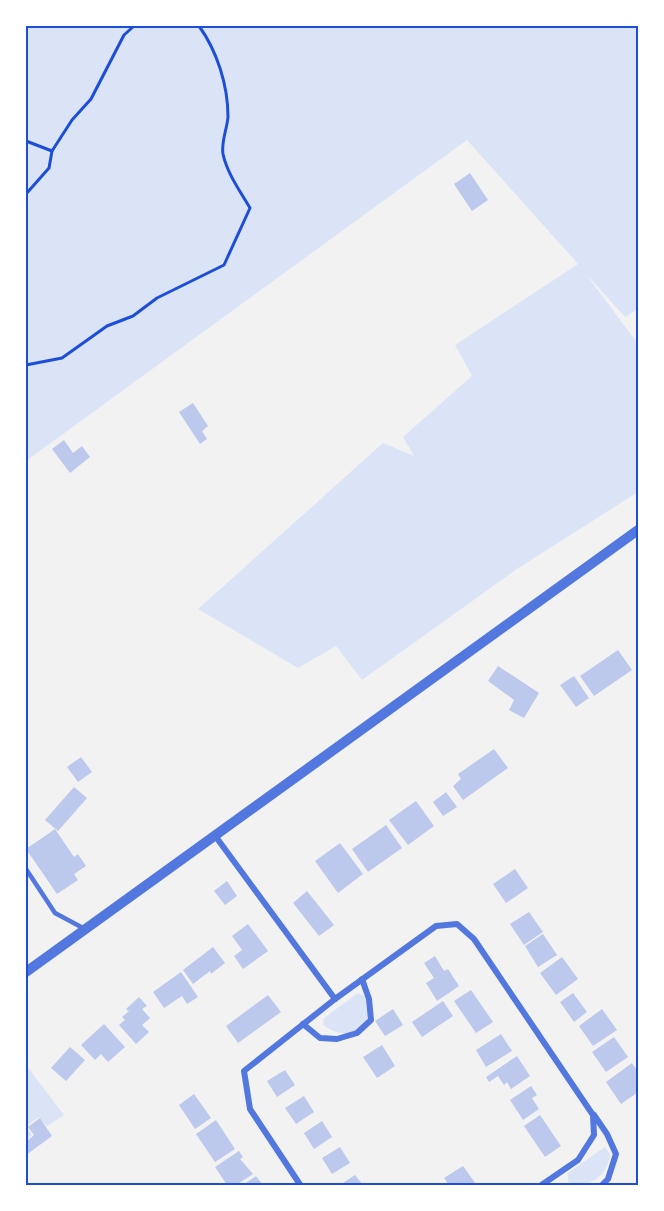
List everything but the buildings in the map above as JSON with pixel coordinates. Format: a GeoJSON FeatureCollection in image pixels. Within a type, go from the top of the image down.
{"type":"FeatureCollection","features":[{"type":"Feature","properties":{"kind":"street"},"geometry":{"type":"LineString","coordinates":[[26,972],[639,530]]}},
{"type":"Feature","properties":{"kind":"street"},"geometry":{"type":"LineString","coordinates":[[216,837],[335,999]]}},
{"type":"Feature","properties":{"kind":"street"},"geometry":{"type":"LineString","coordinates":[[301,1185],[250,1109],[244,1071],[335,999],[436,926],[457,924],[474,939],[606,1134],[616,1154],[608,1179],[601,1185]]}},
{"type":"Feature","properties":{"kind":"street"},"geometry":{"type":"LineString","coordinates":[[303,1024],[320,1038],[337,1039],[357,1033],[371,1020],[369,999],[362,979]]}},
{"type":"Feature","properties":{"kind":"street"},"geometry":{"type":"LineString","coordinates":[[543,1185],[578,1160],[594,1135],[593,1114]]}},
{"type":"Feature","properties":{"kind":"lane"},"geometry":{"type":"LineString","coordinates":[[26,869],[55,913],[86,929]]}},
{"type":"Feature","properties":{"kind":"path"},"geometry":{"type":"LineString","coordinates":[[26,194],[49,168],[52,151],[72,120],[91,99],[124,35],[134,26]]}},
{"type":"Feature","properties":{"kind":"path"},"geometry":{"type":"LineString","coordinates":[[26,365],[62,358],[107,326],[133,316],[157,298],[224,265],[250,208],[230,174],[223,152],[228,117],[226,88],[210,41],[199,26]]}},
{"type":"Feature","properties":{"kind":"path"},"geometry":{"type":"LineString","coordinates":[[26,141],[52,151]]}},
{"type":"Feature","properties":{"kind":"shaded area"},"geometry":{"type":"Polygon","coordinates":[[[26,26],[638,26],[638,309],[625,317],[586,274],[638,344],[638,492],[517,569],[362,680],[336,646],[298,668],[198,609],[383,443],[414,456],[403,437],[472,376],[455,345],[578,264],[467,140],[26,461],[26,26]]]}},
{"type":"Feature","properties":{"kind":"shaded area"},"geometry":{"type":"Polygon","coordinates":[[[358,993],[364,996],[367,1007],[367,1017],[359,1030],[343,1033],[333,1031],[323,1025],[324,1018],[358,993]]]}},
{"type":"Feature","properties":{"kind":"shaded area"},"geometry":{"type":"Polygon","coordinates":[[[26,1065],[64,1115],[47,1126],[39,1117],[26,1126],[26,1065]]]}},
{"type":"Feature","properties":{"kind":"shaded area"},"geometry":{"type":"Polygon","coordinates":[[[26,1126],[32,1135],[26,1140],[26,1126]]]}},
{"type":"Feature","properties":{"kind":"shaded area"},"geometry":{"type":"Polygon","coordinates":[[[605,1147],[610,1154],[608,1162],[606,1168],[596,1179],[583,1184],[568,1182],[568,1173],[605,1147]]]}}]}
